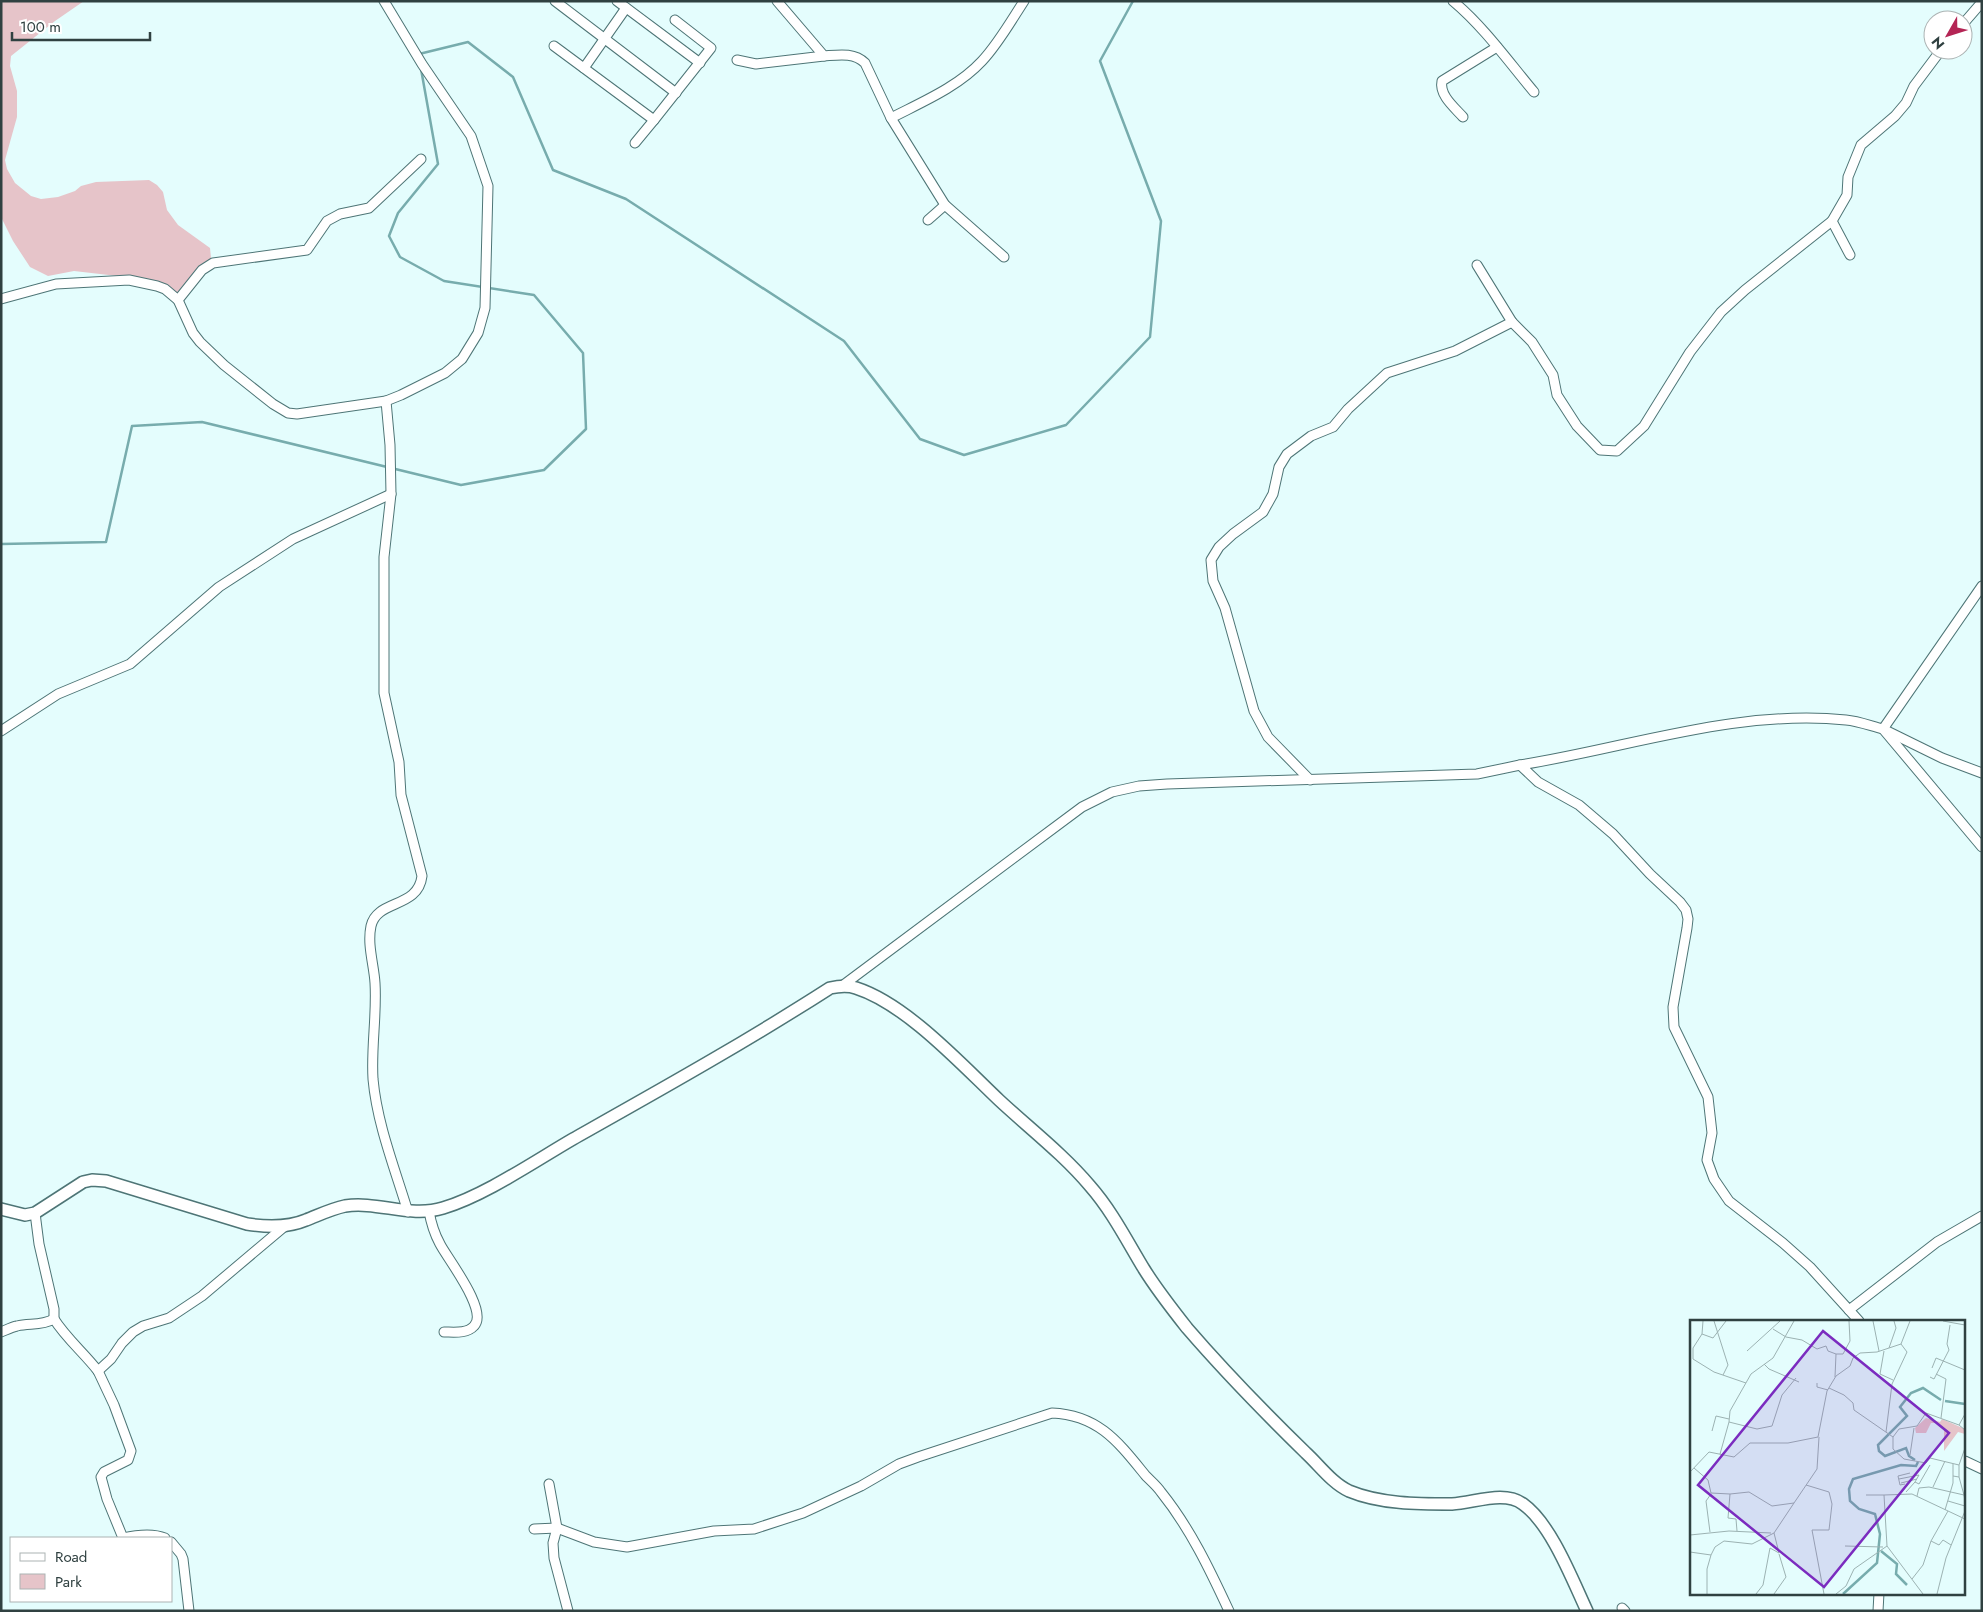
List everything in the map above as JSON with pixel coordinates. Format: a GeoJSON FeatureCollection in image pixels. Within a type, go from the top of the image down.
{"type":"FeatureCollection","features":[{"type":"Feature","properties":{"kind":"street"},"geometry":{"type":"LineString","coordinates":[[1,300],[56,284],[129,280],[165,289],[178,300],[194,333],[211,353],[265,399],[288,413],[297,414],[386,401],[444,373],[462,359],[478,334],[485,308],[488,186],[471,136],[422,64],[384,1]]}},
{"type":"Feature","properties":{"kind":"street"},"geometry":{"type":"LineString","coordinates":[[555,1],[676,93]]}},
{"type":"Feature","properties":{"kind":"street"},"geometry":{"type":"LineString","coordinates":[[617,1],[700,63]]}},
{"type":"Feature","properties":{"kind":"street"},"geometry":{"type":"LineString","coordinates":[[777,1],[824,56]]}},
{"type":"Feature","properties":{"kind":"street"},"geometry":{"type":"LineString","coordinates":[[891,118],[936,95],[982,61],[1024,1]]}},
{"type":"Feature","properties":{"kind":"street"},"geometry":{"type":"LineString","coordinates":[[1453,1],[1470,15],[1534,92]]}},
{"type":"Feature","properties":{"kind":"street"},"geometry":{"type":"LineString","coordinates":[[1973,12],[1982,2]]}},
{"type":"Feature","properties":{"kind":"street"},"geometry":{"type":"LineString","coordinates":[[584,68],[626,8]]}},
{"type":"Feature","properties":{"kind":"street"},"geometry":{"type":"LineString","coordinates":[[635,143],[711,48],[675,20]]}},
{"type":"Feature","properties":{"kind":"street"},"geometry":{"type":"LineString","coordinates":[[554,46],[654,120]]}},
{"type":"Feature","properties":{"kind":"street"},"geometry":{"type":"LineString","coordinates":[[1463,117],[1443,93],[1442,81],[1497,47]]}},
{"type":"Feature","properties":{"kind":"street"},"geometry":{"type":"LineString","coordinates":[[737,60],[756,64],[824,56],[851,55],[860,58],[891,118],[945,205],[1004,257]]}},
{"type":"Feature","properties":{"kind":"street"},"geometry":{"type":"LineString","coordinates":[[1477,265],[1512,322],[1532,342],[1553,375],[1557,395],[1577,426],[1600,450],[1617,452],[1644,426],[1690,352],[1721,312],[1745,290],[1832,220],[1847,194],[1848,177],[1861,145],[1896,116],[1906,103],[1914,86],[1934,60]]}},
{"type":"Feature","properties":{"kind":"street"},"geometry":{"type":"LineString","coordinates":[[178,300],[202,270],[212,263],[307,250],[328,221],[340,214],[369,208],[421,159]]}},
{"type":"Feature","properties":{"kind":"street"},"geometry":{"type":"LineString","coordinates":[[928,220],[945,205]]}},
{"type":"Feature","properties":{"kind":"street"},"geometry":{"type":"LineString","coordinates":[[1832,220],[1850,255]]}},
{"type":"Feature","properties":{"kind":"street"},"geometry":{"type":"LineString","coordinates":[[1310,780],[1268,738],[1254,711],[1226,608],[1213,581],[1211,560],[1219,547],[1233,534],[1263,512],[1273,494],[1279,467],[1287,454],[1311,436],[1333,427],[1348,409],[1387,373],[1455,351],[1512,322]]}},
{"type":"Feature","properties":{"kind":"street"},"geometry":{"type":"LineString","coordinates":[[386,401],[390,445],[389,473],[391,494],[384,557],[384,693],[400,762],[401,795],[422,876],[417,891],[410,898],[381,911],[372,921],[370,939],[375,984],[372,1052],[374,1081],[382,1126],[408,1212]]}},
{"type":"Feature","properties":{"kind":"street"},"geometry":{"type":"LineString","coordinates":[[1,731],[58,694],[130,664],[219,587],[293,539],[391,494]]}},
{"type":"Feature","properties":{"kind":"street"},"geometry":{"type":"LineString","coordinates":[[1883,729],[1982,586]]}},
{"type":"Feature","properties":{"kind":"street"},"geometry":{"type":"LineString","coordinates":[[842,986],[1082,808],[1112,792],[1139,786],[1477,774],[1708,727],[1778,718],[1847,720],[1883,729],[1942,758],[1982,773]]}},
{"type":"Feature","properties":{"kind":"street"},"geometry":{"type":"LineString","coordinates":[[1883,729],[1982,847]]}},
{"type":"Feature","properties":{"kind":"street"},"geometry":{"type":"LineString","coordinates":[[1520,765],[1538,782],[1579,805],[1613,834],[1686,910],[1687,928],[1673,1007],[1674,1027],[1708,1097],[1712,1133],[1707,1160],[1714,1179],[1729,1201],[1810,1267],[1858,1320]]}},
{"type":"Feature","properties":{"kind":"street"},"geometry":{"type":"LineString","coordinates":[[1,1209],[25,1215],[35,1213],[83,1182],[92,1180],[106,1181],[247,1224],[268,1227],[285,1226],[305,1221],[337,1208],[350,1206],[408,1212],[443,1208],[491,1186],[762,1032],[830,988],[842,986],[855,988],[873,996],[910,1020],[951,1053],[1090,1185],[1107,1207],[1162,1296],[1188,1329],[1260,1409],[1330,1478],[1346,1490],[1365,1497],[1388,1502],[1454,1504],[1504,1498],[1517,1500],[1525,1505],[1541,1522],[1561,1557],[1587,1611]]}},
{"type":"Feature","properties":{"kind":"street"},"geometry":{"type":"LineString","coordinates":[[429,1211],[432,1227],[440,1244],[464,1280],[477,1322],[473,1328],[466,1331],[444,1332]]}},
{"type":"Feature","properties":{"kind":"street"},"geometry":{"type":"LineString","coordinates":[[35,1213],[39,1244],[54,1309],[54,1319],[98,1372],[114,1405],[131,1451],[128,1460],[104,1472],[101,1477],[107,1499],[123,1537]]}},
{"type":"Feature","properties":{"kind":"street"},"geometry":{"type":"LineString","coordinates":[[1849,1310],[1937,1242],[1982,1216]]}},
{"type":"Feature","properties":{"kind":"street"},"geometry":{"type":"LineString","coordinates":[[98,1372],[112,1360],[122,1343],[133,1332],[143,1326],[169,1318],[202,1296],[285,1226]]}},
{"type":"Feature","properties":{"kind":"street"},"geometry":{"type":"LineString","coordinates":[[1,1332],[19,1326],[46,1323],[54,1319]]}},
{"type":"Feature","properties":{"kind":"street"},"geometry":{"type":"LineString","coordinates":[[534,1529],[556,1528],[594,1542],[627,1547],[714,1531],[754,1529],[820,1506],[861,1486],[892,1467],[912,1459],[1052,1413],[1063,1414],[1092,1423],[1112,1435],[1127,1451],[1161,1492],[1188,1532],[1204,1558],[1230,1611]]}},
{"type":"Feature","properties":{"kind":"street"},"geometry":{"type":"LineString","coordinates":[[1966,1463],[1982,1470]]}},
{"type":"Feature","properties":{"kind":"street"},"geometry":{"type":"LineString","coordinates":[[549,1484],[556,1528],[553,1543],[554,1558],[568,1611]]}},
{"type":"Feature","properties":{"kind":"street"},"geometry":{"type":"LineString","coordinates":[[128,1537],[158,1537]]}},
{"type":"Feature","properties":{"kind":"street"},"geometry":{"type":"LineString","coordinates":[[172,1543],[183,1559],[189,1611]]}},
{"type":"Feature","properties":{"kind":"street"},"geometry":{"type":"LineString","coordinates":[[1878,1611],[1879,1594]]}},
{"type":"Feature","properties":{"kind":"green space"},"geometry":{"type":"Polygon","coordinates":[[[1,1],[84,1],[11,56],[10,66],[17,91],[17,117],[5,160],[7,169],[15,183],[31,196],[41,199],[58,197],[75,191],[81,186],[96,182],[149,180],[157,185],[163,192],[167,210],[178,225],[210,248],[211,258],[177,293],[152,280],[74,271],[48,276],[30,267],[13,241],[1,217],[1,1]]]}},
{"type":"Feature","properties":{"kind":"waterway"},"geometry":{"type":"LineString","coordinates":[[419,54],[468,42],[513,77],[553,170],[626,199],[844,341],[920,439],[964,455],[1066,425],[1150,337],[1161,221],[1100,61],[1133,1]]}},
{"type":"Feature","properties":{"kind":"waterway"},"geometry":{"type":"LineString","coordinates":[[1,544],[106,542],[132,426],[202,422],[461,485],[544,470],[586,429],[583,353],[534,295],[444,281],[400,257],[389,236],[398,213],[438,164],[421,69]]}}]}
